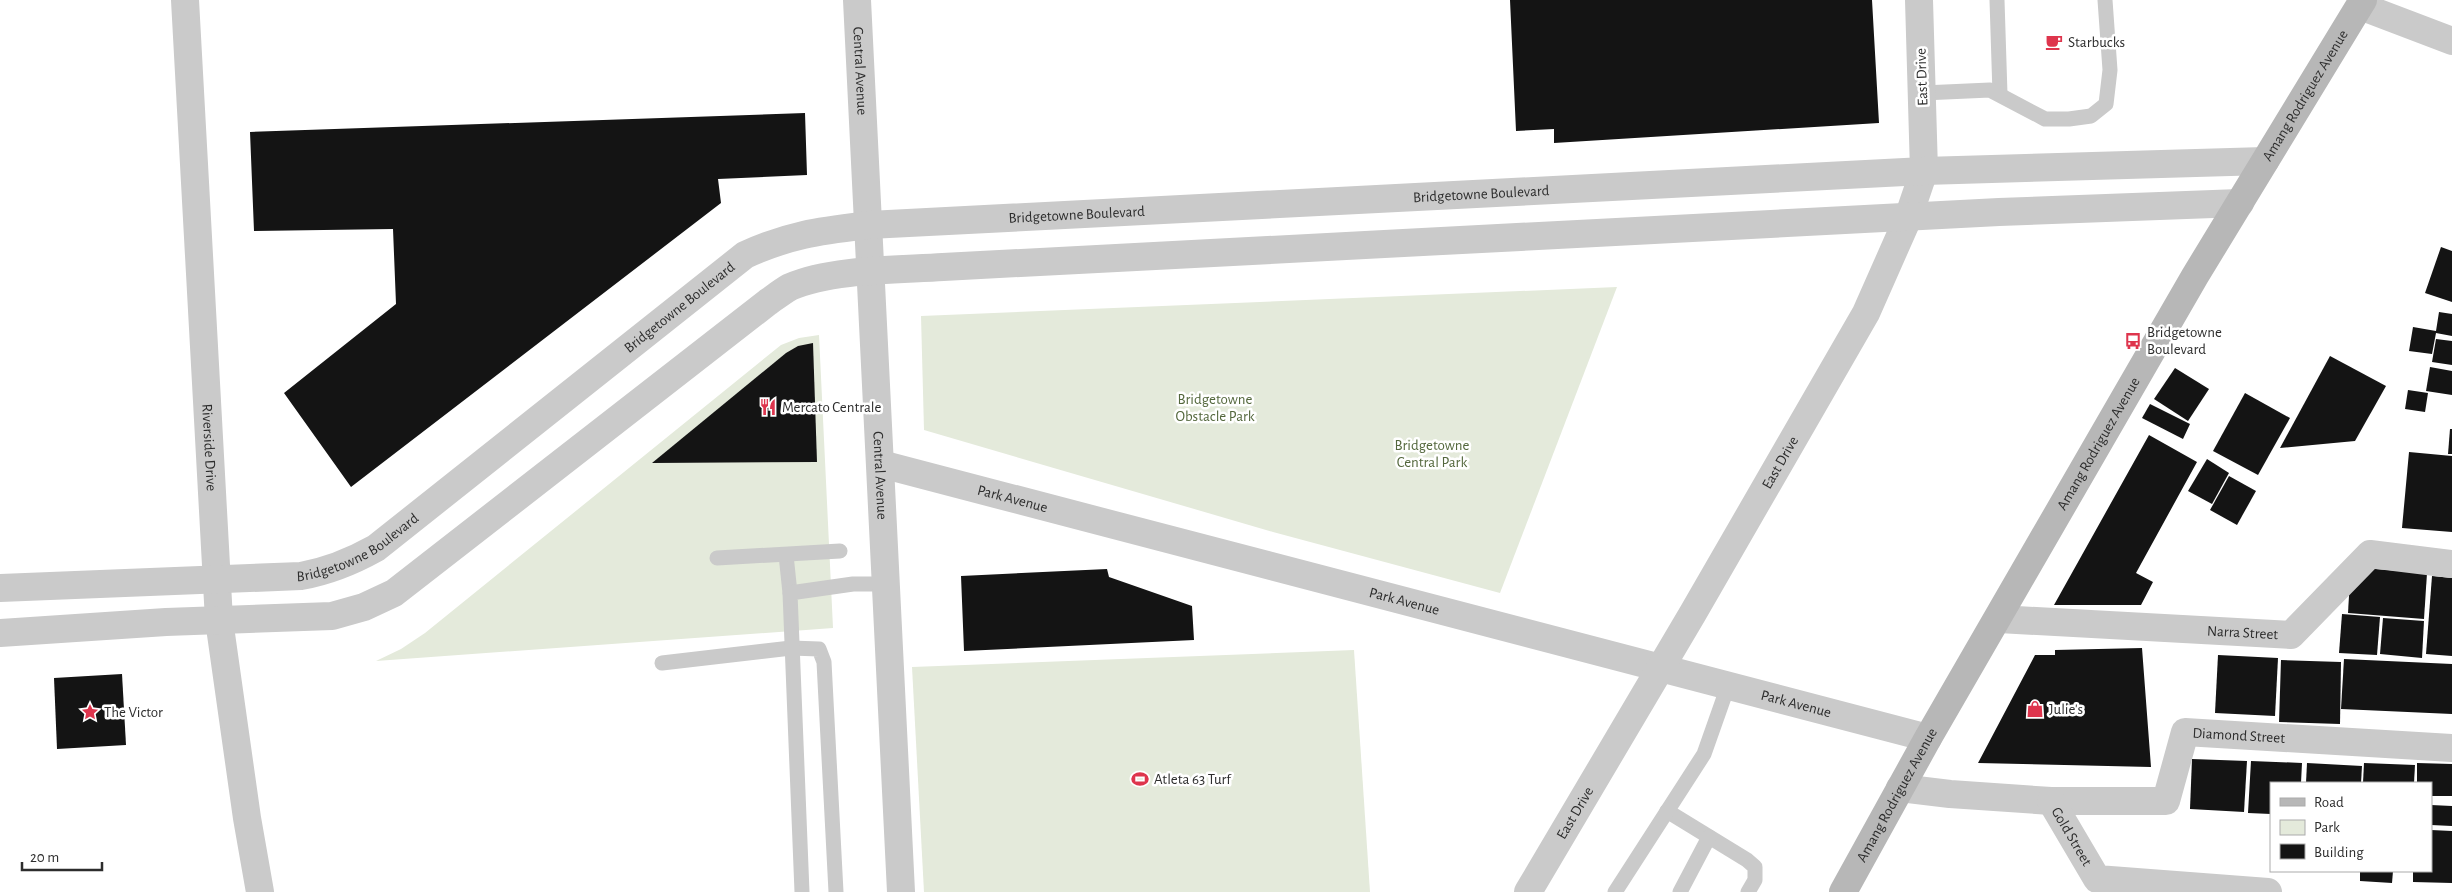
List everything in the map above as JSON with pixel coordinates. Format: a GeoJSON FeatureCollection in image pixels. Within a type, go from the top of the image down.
{"type":"FeatureCollection","features":[{"type":"Feature","properties":{"kind":"main road","name":"Amang Rodriguez Avenue"},"geometry":{"type":"LineString","coordinates":[[1843,892],[1928,738],[2240,203],[2362,3]]}},
{"type":"Feature","properties":{"kind":"street","name":"Riverside Drive"},"geometry":{"type":"LineString","coordinates":[[185,0],[219,620],[246,818],[260,892]]}},
{"type":"Feature","properties":{"kind":"street","name":"Central Avenue"},"geometry":{"type":"LineString","coordinates":[[857,0],[901,892]]}},
{"type":"Feature","properties":{"kind":"street","name":"East Drive"},"geometry":{"type":"LineString","coordinates":[[1528,892],[1866,313],[1908,218],[1924,171],[1919,0]]}},
{"type":"Feature","properties":{"kind":"street"},"geometry":{"type":"LineString","coordinates":[[2362,3],[2452,40]]}},
{"type":"Feature","properties":{"kind":"street","name":"Bridgetowne Boulevard"},"geometry":{"type":"LineString","coordinates":[[1,588],[301,576],[327,571],[350,563],[376,548],[745,255],[775,241],[806,232],[869,225],[1924,171],[2265,161]]}},
{"type":"Feature","properties":{"kind":"street"},"geometry":{"type":"LineString","coordinates":[[3,633],[219,620],[332,616],[364,607],[394,593],[790,288],[814,279],[871,271],[2240,203]]}},
{"type":"Feature","properties":{"kind":"street","name":"Park Avenue"},"geometry":{"type":"LineString","coordinates":[[881,464],[1928,738]]}},
{"type":"Feature","properties":{"kind":"street","name":"Narra Street"},"geometry":{"type":"LineString","coordinates":[[1999,619],[2291,635],[2370,554],[2452,564]]}},
{"type":"Feature","properties":{"kind":"street","name":"Diamond Street"},"geometry":{"type":"LineString","coordinates":[[1900,788],[1950,794],[2051,801],[2166,801],[2185,732],[2452,748]]}},
{"type":"Feature","properties":{"kind":"street","name":"Gold Street"},"geometry":{"type":"LineString","coordinates":[[2051,801],[2097,879],[2268,892]]}},
{"type":"Feature","properties":{"kind":"lane"},"geometry":{"type":"LineString","coordinates":[[1997,0],[2000,94]]}},
{"type":"Feature","properties":{"kind":"lane"},"geometry":{"type":"LineString","coordinates":[[1922,92],[1990,90],[2045,119],[2070,120],[2092,116],[2106,104],[2110,70],[2106,0]]}},
{"type":"Feature","properties":{"kind":"lane"},"geometry":{"type":"LineString","coordinates":[[717,558],[840,551]]}},
{"type":"Feature","properties":{"kind":"lane"},"geometry":{"type":"LineString","coordinates":[[786,555],[790,593],[802,892]]}},
{"type":"Feature","properties":{"kind":"lane"},"geometry":{"type":"LineString","coordinates":[[790,593],[853,584],[886,584]]}},
{"type":"Feature","properties":{"kind":"lane"},"geometry":{"type":"LineString","coordinates":[[662,663],[791,648],[819,649],[824,662],[836,892]]}},
{"type":"Feature","properties":{"kind":"lane"},"geometry":{"type":"LineString","coordinates":[[1615,892],[1704,754],[1728,686]]}},
{"type":"Feature","properties":{"kind":"lane"},"geometry":{"type":"LineString","coordinates":[[1667,811],[1755,867],[1755,880],[1748,892]]}},
{"type":"Feature","properties":{"kind":"lane"},"geometry":{"type":"LineString","coordinates":[[1680,892],[1709,837]]}},
{"type":"Feature","properties":{"kind":"green space"},"geometry":{"type":"Polygon","coordinates":[[[1617,287],[1500,593],[1273,532],[924,430],[921,316],[1617,287]]]}},
{"type":"Feature","properties":{"kind":"green space"},"geometry":{"type":"Polygon","coordinates":[[[819,335],[833,628],[376,661],[401,649],[425,633],[781,345],[799,338],[819,335]]]}},
{"type":"Feature","properties":{"kind":"green space","name":"Atleta 63 Turf"},"geometry":{"type":"Polygon","coordinates":[[[1354,650],[1370,892],[924,892],[912,667],[1354,650]]]}},
{"type":"Feature","properties":{"kind":"building"},"geometry":{"type":"Polygon","coordinates":[[[1510,0],[1872,0],[1879,123],[1554,143],[1554,129],[1516,131],[1510,0]]]}},
{"type":"Feature","properties":{"kind":"building"},"geometry":{"type":"Polygon","coordinates":[[[805,113],[807,175],[718,179],[721,203],[351,487],[284,393],[396,304],[393,229],[254,231],[250,132],[805,113]]]}},
{"type":"Feature","properties":{"kind":"building"},"geometry":{"type":"Polygon","coordinates":[[[2441,247],[2452,251],[2452,302],[2425,293],[2441,247]]]}},
{"type":"Feature","properties":{"kind":"building"},"geometry":{"type":"Polygon","coordinates":[[[2439,312],[2452,314],[2452,336],[2436,333],[2432,354],[2409,351],[2413,327],[2436,331],[2439,312]]]}},
{"type":"Feature","properties":{"kind":"building"},"geometry":{"type":"Polygon","coordinates":[[[2436,339],[2452,341],[2452,365],[2432,362],[2436,339]]]}},
{"type":"Feature","properties":{"kind":"building","name":"Mercato Centrale"},"geometry":{"type":"Polygon","coordinates":[[[813,343],[817,462],[652,463],[786,353],[798,346],[813,343]]]}},
{"type":"Feature","properties":{"kind":"building"},"geometry":{"type":"Polygon","coordinates":[[[2330,356],[2386,386],[2355,441],[2280,448],[2330,356]]]}},
{"type":"Feature","properties":{"kind":"building"},"geometry":{"type":"Polygon","coordinates":[[[2430,367],[2452,371],[2452,395],[2426,391],[2430,367]]]}},
{"type":"Feature","properties":{"kind":"building"},"geometry":{"type":"Polygon","coordinates":[[[2175,368],[2209,389],[2188,421],[2154,399],[2175,368]]]}},
{"type":"Feature","properties":{"kind":"building"},"geometry":{"type":"Polygon","coordinates":[[[2408,390],[2428,393],[2425,412],[2405,409],[2408,390]]]}},
{"type":"Feature","properties":{"kind":"building"},"geometry":{"type":"Polygon","coordinates":[[[2245,393],[2290,418],[2258,475],[2213,451],[2245,393]]]}},
{"type":"Feature","properties":{"kind":"building"},"geometry":{"type":"Polygon","coordinates":[[[2150,404],[2190,424],[2183,439],[2142,418],[2150,404]]]}},
{"type":"Feature","properties":{"kind":"building"},"geometry":{"type":"Polygon","coordinates":[[[2450,429],[2452,429],[2452,454],[2448,454],[2450,429]]]}},
{"type":"Feature","properties":{"kind":"building"},"geometry":{"type":"Polygon","coordinates":[[[2149,435],[2197,462],[2136,573],[2153,582],[2141,605],[2054,605],[2149,435]]]}},
{"type":"Feature","properties":{"kind":"building"},"geometry":{"type":"Polygon","coordinates":[[[2409,452],[2452,456],[2452,532],[2402,528],[2409,452]]]}},
{"type":"Feature","properties":{"kind":"building"},"geometry":{"type":"Polygon","coordinates":[[[2207,459],[2229,473],[2212,504],[2188,491],[2207,459]]]}},
{"type":"Feature","properties":{"kind":"building"},"geometry":{"type":"Polygon","coordinates":[[[2229,476],[2256,491],[2237,525],[2210,510],[2229,476]]]}},
{"type":"Feature","properties":{"kind":"building"},"geometry":{"type":"Polygon","coordinates":[[[2362,568],[2427,573],[2424,619],[2348,613],[2350,578],[2362,568]]]}},
{"type":"Feature","properties":{"kind":"building"},"geometry":{"type":"Polygon","coordinates":[[[1107,569],[1109,577],[1192,606],[1194,640],[964,651],[961,576],[1107,569]]]}},
{"type":"Feature","properties":{"kind":"building"},"geometry":{"type":"Polygon","coordinates":[[[2432,576],[2452,578],[2452,656],[2426,654],[2432,576]]]}},
{"type":"Feature","properties":{"kind":"building"},"geometry":{"type":"Polygon","coordinates":[[[2342,614],[2380,617],[2377,655],[2339,653],[2342,614]]]}},
{"type":"Feature","properties":{"kind":"building"},"geometry":{"type":"Polygon","coordinates":[[[2383,618],[2424,621],[2422,658],[2380,654],[2383,618]]]}},
{"type":"Feature","properties":{"kind":"building"},"geometry":{"type":"Polygon","coordinates":[[[2142,648],[2151,767],[1978,763],[2035,655],[2055,655],[2055,650],[2142,648]]]}},
{"type":"Feature","properties":{"kind":"building"},"geometry":{"type":"Polygon","coordinates":[[[2218,655],[2278,658],[2275,716],[2215,713],[2218,655]]]}},
{"type":"Feature","properties":{"kind":"building"},"geometry":{"type":"Polygon","coordinates":[[[2344,659],[2452,664],[2452,714],[2341,709],[2344,659]]]}},
{"type":"Feature","properties":{"kind":"building"},"geometry":{"type":"Polygon","coordinates":[[[2281,660],[2341,662],[2340,724],[2279,722],[2281,660]]]}},
{"type":"Feature","properties":{"kind":"building"},"geometry":{"type":"Polygon","coordinates":[[[122,674],[126,745],[57,749],[54,678],[122,674]]]}},
{"type":"Feature","properties":{"kind":"building"},"geometry":{"type":"Polygon","coordinates":[[[2192,759],[2247,761],[2244,812],[2190,809],[2192,759]]]}},
{"type":"Feature","properties":{"kind":"building"},"geometry":{"type":"Polygon","coordinates":[[[2251,761],[2302,763],[2301,782],[2270,782],[2270,814],[2248,813],[2251,761]]]}},
{"type":"Feature","properties":{"kind":"building"},"geometry":{"type":"Polygon","coordinates":[[[2307,763],[2362,766],[2361,782],[2306,782],[2307,763]]]}},
{"type":"Feature","properties":{"kind":"building"},"geometry":{"type":"Polygon","coordinates":[[[2364,763],[2415,765],[2414,782],[2363,782],[2364,763]]]}},
{"type":"Feature","properties":{"kind":"building"},"geometry":{"type":"Polygon","coordinates":[[[2417,763],[2452,764],[2452,796],[2432,796],[2432,782],[2417,782],[2417,763]]]}},
{"type":"Feature","properties":{"kind":"building"},"geometry":{"type":"Polygon","coordinates":[[[2432,805],[2452,806],[2452,826],[2432,825],[2432,805]]]}},
{"type":"Feature","properties":{"kind":"building"},"geometry":{"type":"Polygon","coordinates":[[[2432,830],[2452,831],[2452,883],[2413,882],[2413,872],[2432,872],[2432,830]]]}},
{"type":"Feature","properties":{"kind":"building"},"geometry":{"type":"Polygon","coordinates":[[[2360,872],[2393,872],[2392,883],[2360,881],[2360,872]]]}},
{"type":"Feature","properties":{"kind":"place","name":"Starbucks"},"geometry":{"type":"Point","coordinates":[2054,42]}},
{"type":"Feature","properties":{"kind":"place","name":"Bridgetowne Boulevard"},"geometry":{"type":"Point","coordinates":[2133,341]}},
{"type":"Feature","properties":{"kind":"place","name":"Mercato Centrale"},"geometry":{"type":"Point","coordinates":[768,407]}},
{"type":"Feature","properties":{"kind":"place","name":"Julie's"},"geometry":{"type":"Point","coordinates":[2035,709]}},
{"type":"Feature","properties":{"kind":"place","name":"The Victor"},"geometry":{"type":"Point","coordinates":[90,712]}},
{"type":"Feature","properties":{"kind":"place","name":"Atleta 63 Turf"},"geometry":{"type":"Point","coordinates":[1140,779]}},
{"type":"Feature","properties":{"kind":"park label","name":"Bridgetowne Obstacle Park"},"geometry":{"type":"Point","coordinates":[1215,408]}},
{"type":"Feature","properties":{"kind":"park label","name":"Bridgetowne Central Park"},"geometry":{"type":"Point","coordinates":[1432,454]}}]}
